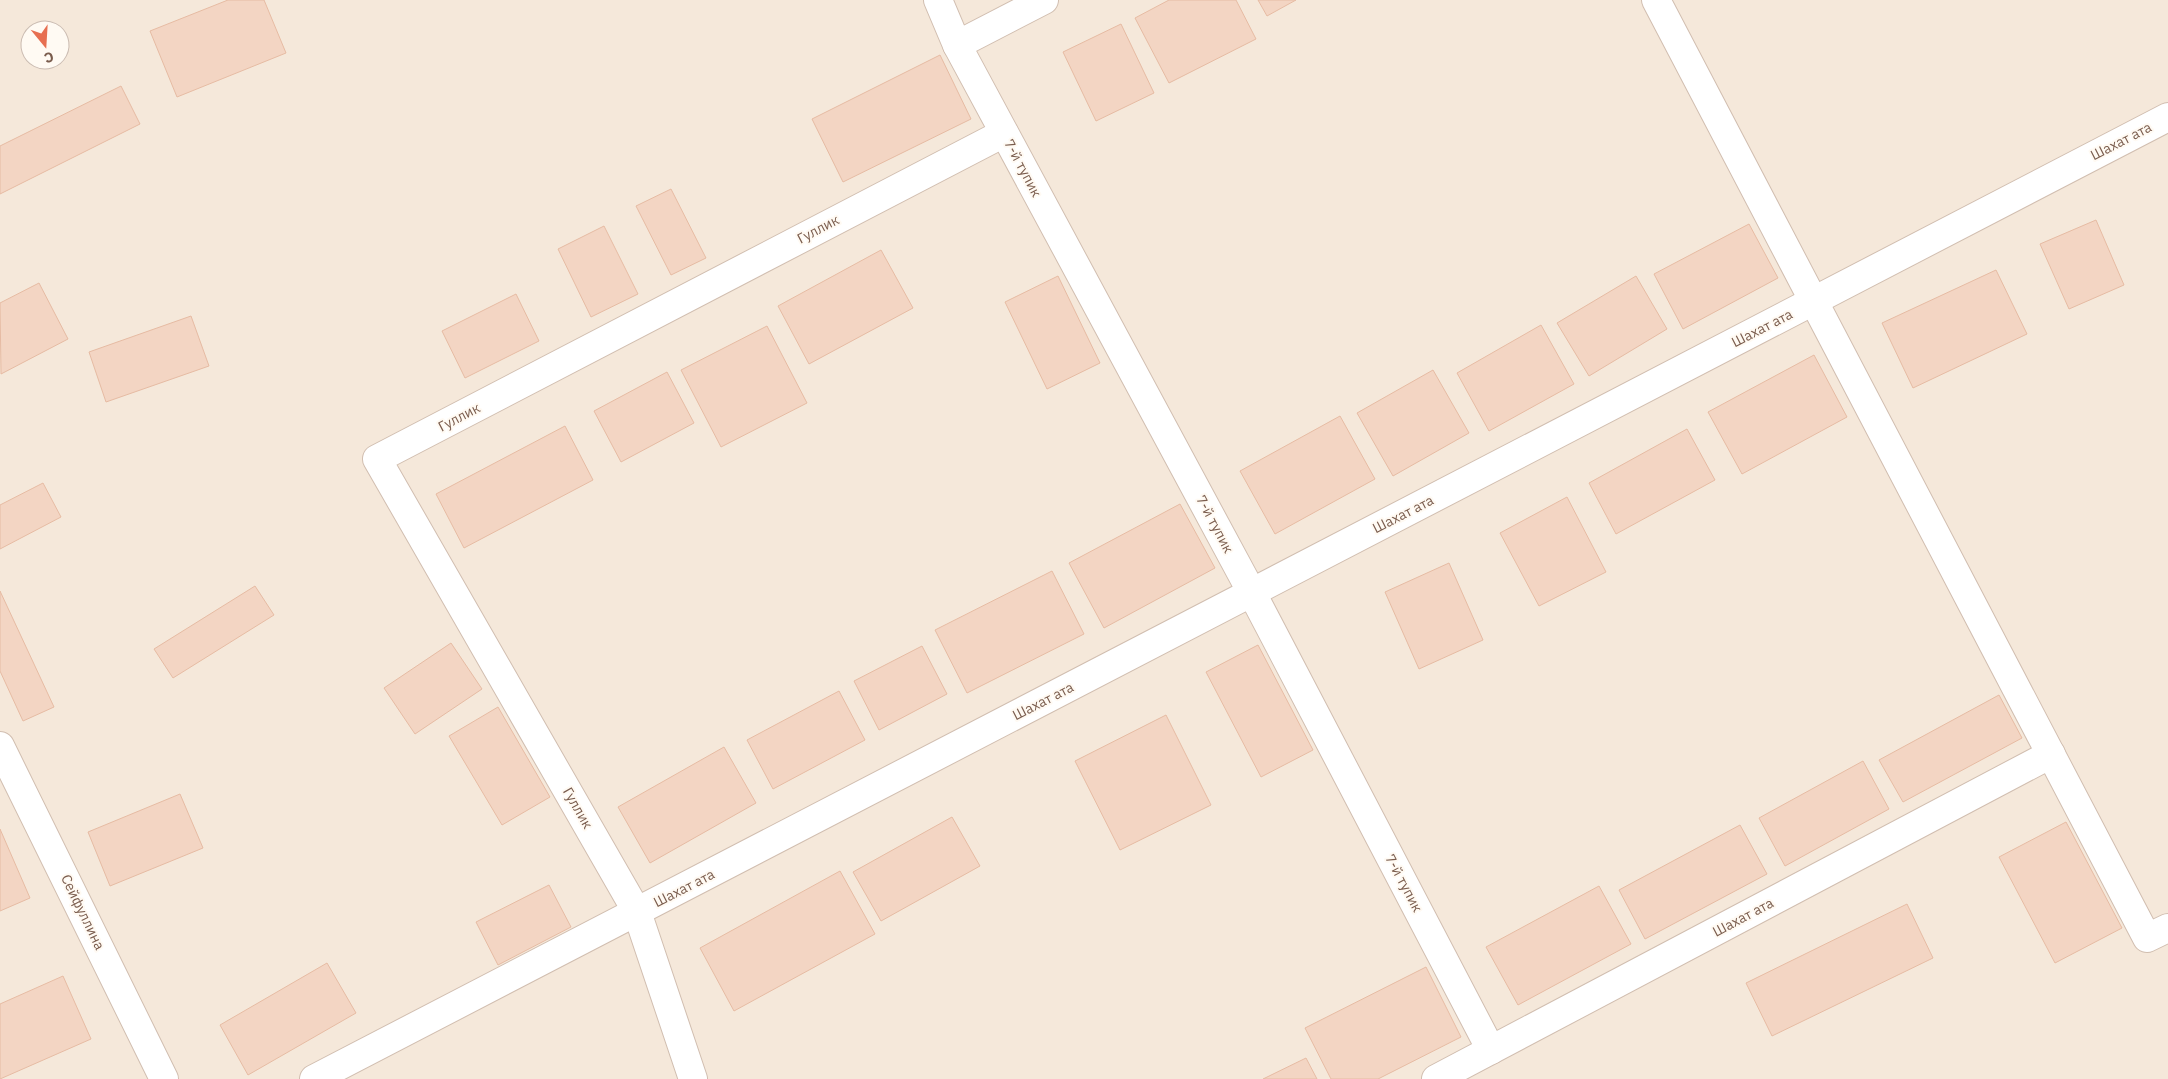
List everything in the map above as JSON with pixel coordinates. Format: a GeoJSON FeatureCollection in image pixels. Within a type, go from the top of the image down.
{"type":"FeatureCollection","features":[{"type":"Feature","properties":{"kind":"street","name":"7-й тупик"},"geometry":{"type":"LineString","coordinates":[[938,0],[957,45],[1252,593],[1491,1050]]}},
{"type":"Feature","properties":{"kind":"street"},"geometry":{"type":"LineString","coordinates":[[957,45],[1044,0]]}},
{"type":"Feature","properties":{"kind":"street"},"geometry":{"type":"LineString","coordinates":[[1656,0],[2051,754],[2158,933]]}},
{"type":"Feature","properties":{"kind":"street","name":"Шахат ата"},"geometry":{"type":"LineString","coordinates":[[314,1079],[2168,117]]}},
{"type":"Feature","properties":{"kind":"street","name":"Гуллик"},"geometry":{"type":"LineString","coordinates":[[637,912],[377,459],[1004,132]]}},
{"type":"Feature","properties":{"kind":"street","name":"Сейфуллина"},"geometry":{"type":"LineString","coordinates":[[0,746],[9,784],[164,1079]]}},
{"type":"Feature","properties":{"kind":"street","name":"Шахат ата"},"geometry":{"type":"LineString","coordinates":[[1436,1079],[2051,754]]}},
{"type":"Feature","properties":{"kind":"street","name":"Шахат ата"},"geometry":{"type":"LineString","coordinates":[[637,912],[692,1079]]}},
{"type":"Feature","properties":{"kind":"shaded area"},"geometry":{"type":"Polygon","coordinates":[[[0,0],[2168,0],[2168,1079],[0,1079],[0,0]]]}},
{"type":"Feature","properties":{"kind":"building"},"geometry":{"type":"Polygon","coordinates":[[[228,0],[264,0],[286,53],[177,97],[150,31],[228,0]]]}},
{"type":"Feature","properties":{"kind":"building"},"geometry":{"type":"Polygon","coordinates":[[[1169,0],[1236,0],[1256,39],[1169,83],[1135,18],[1169,0]]]}},
{"type":"Feature","properties":{"kind":"building"},"geometry":{"type":"Polygon","coordinates":[[[1258,0],[1296,0],[1267,16],[1258,0]]]}},
{"type":"Feature","properties":{"kind":"building"},"geometry":{"type":"Polygon","coordinates":[[[1121,24],[1154,93],[1096,121],[1063,52],[1121,24]]]}},
{"type":"Feature","properties":{"kind":"building"},"geometry":{"type":"Polygon","coordinates":[[[940,55],[971,119],[843,182],[812,119],[940,55]]]}},
{"type":"Feature","properties":{"kind":"building"},"geometry":{"type":"Polygon","coordinates":[[[121,86],[140,124],[0,194],[0,146],[121,86]]]}},
{"type":"Feature","properties":{"kind":"building"},"geometry":{"type":"Polygon","coordinates":[[[671,189],[706,258],[671,275],[636,206],[671,189]]]}},
{"type":"Feature","properties":{"kind":"building"},"geometry":{"type":"Polygon","coordinates":[[[2096,220],[2124,285],[2069,309],[2040,244],[2096,220]]]}},
{"type":"Feature","properties":{"kind":"building"},"geometry":{"type":"Polygon","coordinates":[[[1749,224],[1778,278],[1683,329],[1654,274],[1749,224]]]}},
{"type":"Feature","properties":{"kind":"building"},"geometry":{"type":"Polygon","coordinates":[[[604,226],[638,294],[591,317],[558,249],[604,226]]]}},
{"type":"Feature","properties":{"kind":"building"},"geometry":{"type":"Polygon","coordinates":[[[881,250],[913,308],[809,364],[778,306],[881,250]]]}},
{"type":"Feature","properties":{"kind":"building"},"geometry":{"type":"Polygon","coordinates":[[[1996,270],[2027,334],[1913,388],[1882,323],[1996,270]]]}},
{"type":"Feature","properties":{"kind":"building"},"geometry":{"type":"Polygon","coordinates":[[[1058,276],[1100,363],[1047,389],[1005,302],[1058,276]]]}},
{"type":"Feature","properties":{"kind":"building"},"geometry":{"type":"Polygon","coordinates":[[[1636,276],[1667,329],[1589,376],[1557,323],[1636,276]]]}},
{"type":"Feature","properties":{"kind":"building"},"geometry":{"type":"Polygon","coordinates":[[[39,283],[68,339],[1,374],[0,303],[39,283]]]}},
{"type":"Feature","properties":{"kind":"building"},"geometry":{"type":"Polygon","coordinates":[[[516,294],[539,341],[465,378],[442,331],[516,294]]]}},
{"type":"Feature","properties":{"kind":"building"},"geometry":{"type":"Polygon","coordinates":[[[191,316],[209,366],[106,402],[89,352],[191,316]]]}},
{"type":"Feature","properties":{"kind":"building"},"geometry":{"type":"Polygon","coordinates":[[[1541,325],[1574,384],[1489,431],[1457,373],[1541,325]]]}},
{"type":"Feature","properties":{"kind":"building"},"geometry":{"type":"Polygon","coordinates":[[[767,326],[807,403],[721,447],[681,370],[767,326]]]}},
{"type":"Feature","properties":{"kind":"building"},"geometry":{"type":"Polygon","coordinates":[[[1814,355],[1847,417],[1742,474],[1708,412],[1814,355]]]}},
{"type":"Feature","properties":{"kind":"building"},"geometry":{"type":"Polygon","coordinates":[[[1433,370],[1469,433],[1393,476],[1357,413],[1433,370]]]}},
{"type":"Feature","properties":{"kind":"building"},"geometry":{"type":"Polygon","coordinates":[[[667,372],[694,423],[621,462],[594,411],[667,372]]]}},
{"type":"Feature","properties":{"kind":"building"},"geometry":{"type":"Polygon","coordinates":[[[1340,416],[1375,479],[1275,534],[1240,471],[1340,416]]]}},
{"type":"Feature","properties":{"kind":"building"},"geometry":{"type":"Polygon","coordinates":[[[565,426],[593,480],[464,548],[436,494],[565,426]]]}},
{"type":"Feature","properties":{"kind":"building"},"geometry":{"type":"Polygon","coordinates":[[[1687,429],[1715,480],[1616,534],[1589,483],[1687,429]]]}},
{"type":"Feature","properties":{"kind":"building"},"geometry":{"type":"Polygon","coordinates":[[[43,483],[61,517],[0,549],[0,505],[43,483]]]}},
{"type":"Feature","properties":{"kind":"building"},"geometry":{"type":"Polygon","coordinates":[[[1567,497],[1606,572],[1539,606],[1500,533],[1567,497]]]}},
{"type":"Feature","properties":{"kind":"building"},"geometry":{"type":"Polygon","coordinates":[[[1180,504],[1215,568],[1104,628],[1069,563],[1180,504]]]}},
{"type":"Feature","properties":{"kind":"building"},"geometry":{"type":"Polygon","coordinates":[[[1449,563],[1483,640],[1419,669],[1385,592],[1449,563]]]}},
{"type":"Feature","properties":{"kind":"building"},"geometry":{"type":"Polygon","coordinates":[[[1052,571],[1084,634],[967,693],[935,630],[1052,571]]]}},
{"type":"Feature","properties":{"kind":"building"},"geometry":{"type":"Polygon","coordinates":[[[255,586],[274,615],[173,678],[154,649],[255,586]]]}},
{"type":"Feature","properties":{"kind":"building"},"geometry":{"type":"Polygon","coordinates":[[[0,591],[54,707],[23,721],[0,671],[0,591]]]}},
{"type":"Feature","properties":{"kind":"building"},"geometry":{"type":"Polygon","coordinates":[[[451,643],[482,689],[415,734],[384,688],[451,643]]]}},
{"type":"Feature","properties":{"kind":"building"},"geometry":{"type":"Polygon","coordinates":[[[1258,645],[1313,750],[1261,777],[1206,672],[1258,645]]]}},
{"type":"Feature","properties":{"kind":"building"},"geometry":{"type":"Polygon","coordinates":[[[922,646],[947,694],[879,730],[854,681],[922,646]]]}},
{"type":"Feature","properties":{"kind":"building"},"geometry":{"type":"Polygon","coordinates":[[[839,691],[865,740],[773,789],[747,740],[839,691]]]}},
{"type":"Feature","properties":{"kind":"building"},"geometry":{"type":"Polygon","coordinates":[[[1999,695],[2022,738],[1903,802],[1879,760],[1999,695]]]}},
{"type":"Feature","properties":{"kind":"building"},"geometry":{"type":"Polygon","coordinates":[[[498,707],[550,797],[502,825],[449,736],[498,707]]]}},
{"type":"Feature","properties":{"kind":"building"},"geometry":{"type":"Polygon","coordinates":[[[1166,715],[1211,805],[1120,850],[1075,761],[1166,715]]]}},
{"type":"Feature","properties":{"kind":"building"},"geometry":{"type":"Polygon","coordinates":[[[724,747],[756,803],[650,863],[618,807],[724,747]]]}},
{"type":"Feature","properties":{"kind":"building"},"geometry":{"type":"Polygon","coordinates":[[[1863,761],[1889,809],[1785,866],[1759,818],[1863,761]]]}},
{"type":"Feature","properties":{"kind":"building"},"geometry":{"type":"Polygon","coordinates":[[[180,794],[203,848],[110,886],[88,832],[180,794]]]}},
{"type":"Feature","properties":{"kind":"building"},"geometry":{"type":"Polygon","coordinates":[[[952,817],[980,866],[881,921],[853,872],[952,817]]]}},
{"type":"Feature","properties":{"kind":"building"},"geometry":{"type":"Polygon","coordinates":[[[2066,822],[2122,928],[2055,963],[1999,857],[2066,822]]]}},
{"type":"Feature","properties":{"kind":"building"},"geometry":{"type":"Polygon","coordinates":[[[1740,825],[1767,874],[1645,939],[1619,890],[1740,825]]]}},
{"type":"Feature","properties":{"kind":"building"},"geometry":{"type":"Polygon","coordinates":[[[0,829],[30,898],[0,911],[0,829]]]}},
{"type":"Feature","properties":{"kind":"building"},"geometry":{"type":"Polygon","coordinates":[[[840,871],[875,934],[734,1011],[700,948],[840,871]]]}},
{"type":"Feature","properties":{"kind":"building"},"geometry":{"type":"Polygon","coordinates":[[[549,885],[571,927],[498,965],[476,922],[549,885]]]}},
{"type":"Feature","properties":{"kind":"building"},"geometry":{"type":"Polygon","coordinates":[[[1599,886],[1631,944],[1518,1005],[1486,947],[1599,886]]]}},
{"type":"Feature","properties":{"kind":"building"},"geometry":{"type":"Polygon","coordinates":[[[1907,904],[1933,958],[1772,1036],[1746,983],[1907,904]]]}},
{"type":"Feature","properties":{"kind":"building"},"geometry":{"type":"Polygon","coordinates":[[[327,963],[356,1013],[248,1075],[220,1025],[327,963]]]}},
{"type":"Feature","properties":{"kind":"building"},"geometry":{"type":"Polygon","coordinates":[[[1426,967],[1461,1037],[1378,1079],[1331,1079],[1305,1028],[1426,967]]]}},
{"type":"Feature","properties":{"kind":"building"},"geometry":{"type":"Polygon","coordinates":[[[63,976],[91,1039],[0,1079],[0,1004],[63,976]]]}},
{"type":"Feature","properties":{"kind":"building"},"geometry":{"type":"Polygon","coordinates":[[[1306,1058],[1317,1079],[1263,1079],[1306,1058]]]}}]}
